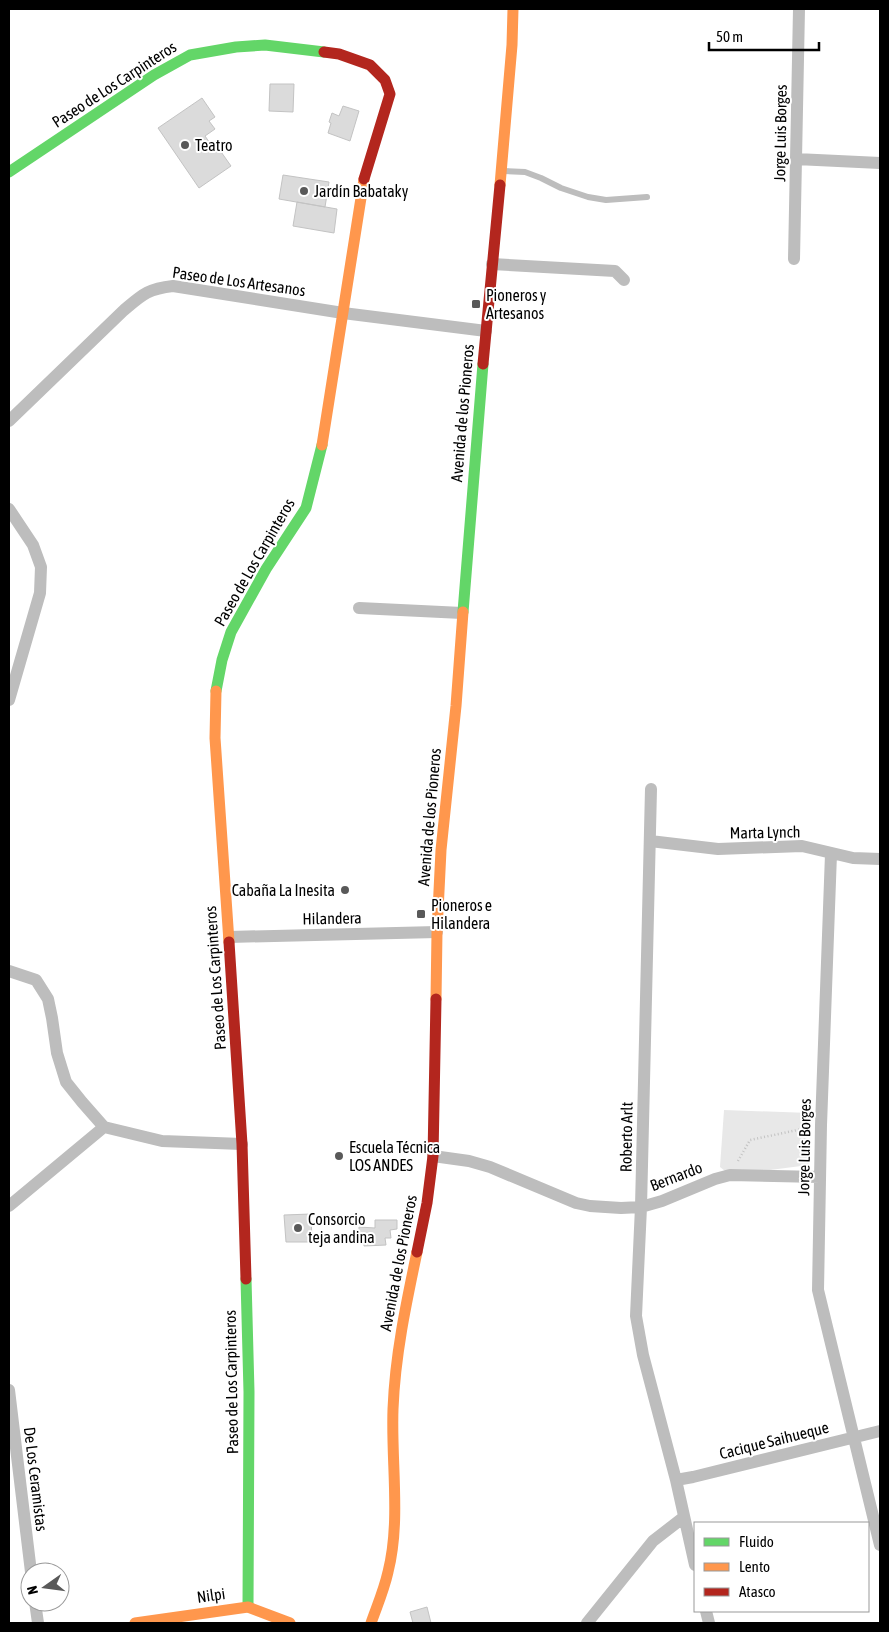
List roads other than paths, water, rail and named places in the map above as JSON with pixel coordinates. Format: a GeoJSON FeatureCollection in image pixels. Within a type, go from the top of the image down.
{"type":"FeatureCollection","features":[{"type":"Feature","properties":{"kind":"street","name":"Avenida de los Pioneros"},"geometry":{"type":"LineString","coordinates":[[371,1623],[388,1572],[393,1538],[393,1409],[396,1369],[403,1320],[427,1204],[433,1156],[437,932],[441,850],[456,706],[486,331],[502,171],[513,9]]}},
{"type":"Feature","properties":{"kind":"street","name":"Jorge Luis Borges"},"geometry":{"type":"LineString","coordinates":[[794,259],[799,9]]}},
{"type":"Feature","properties":{"kind":"street","name":"Paseo de Los Carpinteros"},"geometry":{"type":"LineString","coordinates":[[9,172],[154,75],[190,54],[265,45],[339,54],[370,65],[385,80],[390,94],[364,177],[320,456],[306,508],[266,569],[231,632],[222,660],[216,691],[216,738],[242,1144],[249,1392],[248,1607]]}},
{"type":"Feature","properties":{"kind":"street"},"geometry":{"type":"LineString","coordinates":[[796,159],[880,162]]}},
{"type":"Feature","properties":{"kind":"street"},"geometry":{"type":"LineString","coordinates":[[492,264],[615,272],[624,280]]}},
{"type":"Feature","properties":{"kind":"street","name":"Paseo de Los Artesanos"},"geometry":{"type":"LineString","coordinates":[[9,421],[123,312],[142,295],[157,288],[173,286],[343,313],[486,331]]}},
{"type":"Feature","properties":{"kind":"street"},"geometry":{"type":"LineString","coordinates":[[9,509],[33,544],[41,567],[40,593],[9,700]]}},
{"type":"Feature","properties":{"kind":"street"},"geometry":{"type":"LineString","coordinates":[[359,608],[462,613]]}},
{"type":"Feature","properties":{"kind":"street","name":"Roberto Arlt"},"geometry":{"type":"LineString","coordinates":[[651,789],[641,1207],[636,1316],[643,1355],[676,1480],[694,1561]]}},
{"type":"Feature","properties":{"kind":"street","name":"Marta Lynch"},"geometry":{"type":"LineString","coordinates":[[650,841],[718,849],[802,846],[831,854],[865,859],[880,858]]}},
{"type":"Feature","properties":{"kind":"street","name":"Jorge Luis Borges"},"geometry":{"type":"LineString","coordinates":[[831,854],[821,1125],[818,1290],[880,1545]]}},
{"type":"Feature","properties":{"kind":"street","name":"Hilandera"},"geometry":{"type":"LineString","coordinates":[[228,937],[437,932]]}},
{"type":"Feature","properties":{"kind":"street"},"geometry":{"type":"LineString","coordinates":[[9,971],[36,980],[48,999],[57,1053],[66,1082],[104,1127],[162,1141],[242,1144]]}},
{"type":"Feature","properties":{"kind":"street"},"geometry":{"type":"LineString","coordinates":[[9,1206],[104,1127]]}},
{"type":"Feature","properties":{"kind":"street","name":"Bernardo"},"geometry":{"type":"LineString","coordinates":[[433,1156],[469,1161],[490,1167],[576,1203],[621,1208],[641,1207],[662,1201],[715,1179],[730,1176],[820,1176]]}},
{"type":"Feature","properties":{"kind":"street","name":"De Los Ceramistas"},"geometry":{"type":"LineString","coordinates":[[9,1390],[30,1562]]}},
{"type":"Feature","properties":{"kind":"street","name":"Cacique Saihueque"},"geometry":{"type":"LineString","coordinates":[[676,1480],[880,1431]]}},
{"type":"Feature","properties":{"kind":"street"},"geometry":{"type":"LineString","coordinates":[[587,1623],[653,1541],[684,1518]]}},
{"type":"Feature","properties":{"kind":"street","name":"Nilpi"},"geometry":{"type":"LineString","coordinates":[[135,1623],[248,1607],[290,1623]]}},
{"type":"Feature","properties":{"kind":"lane"},"geometry":{"type":"LineString","coordinates":[[502,171],[525,172],[561,188],[588,197],[606,200],[647,197]]}},
{"type":"Feature","properties":{"kind":"place","name":"Teatro"},"geometry":{"type":"Point","coordinates":[185,145]}},
{"type":"Feature","properties":{"kind":"place","name":"Jardín Babataky"},"geometry":{"type":"Point","coordinates":[304,191]}},
{"type":"Feature","properties":{"kind":"place","name":"Pioneros y Artesanos"},"geometry":{"type":"Point","coordinates":[476,304]}},
{"type":"Feature","properties":{"kind":"place","name":"Cabaña La Inesita"},"geometry":{"type":"Point","coordinates":[345,890]}},
{"type":"Feature","properties":{"kind":"place","name":"Pioneros e Hilandera"},"geometry":{"type":"Point","coordinates":[421,914]}},
{"type":"Feature","properties":{"kind":"place","name":"Escuela Técnica LOS ANDES"},"geometry":{"type":"Point","coordinates":[339,1156]}},
{"type":"Feature","properties":{"kind":"place","name":"Consorcio teja andina"},"geometry":{"type":"Point","coordinates":[298,1228]}}]}
